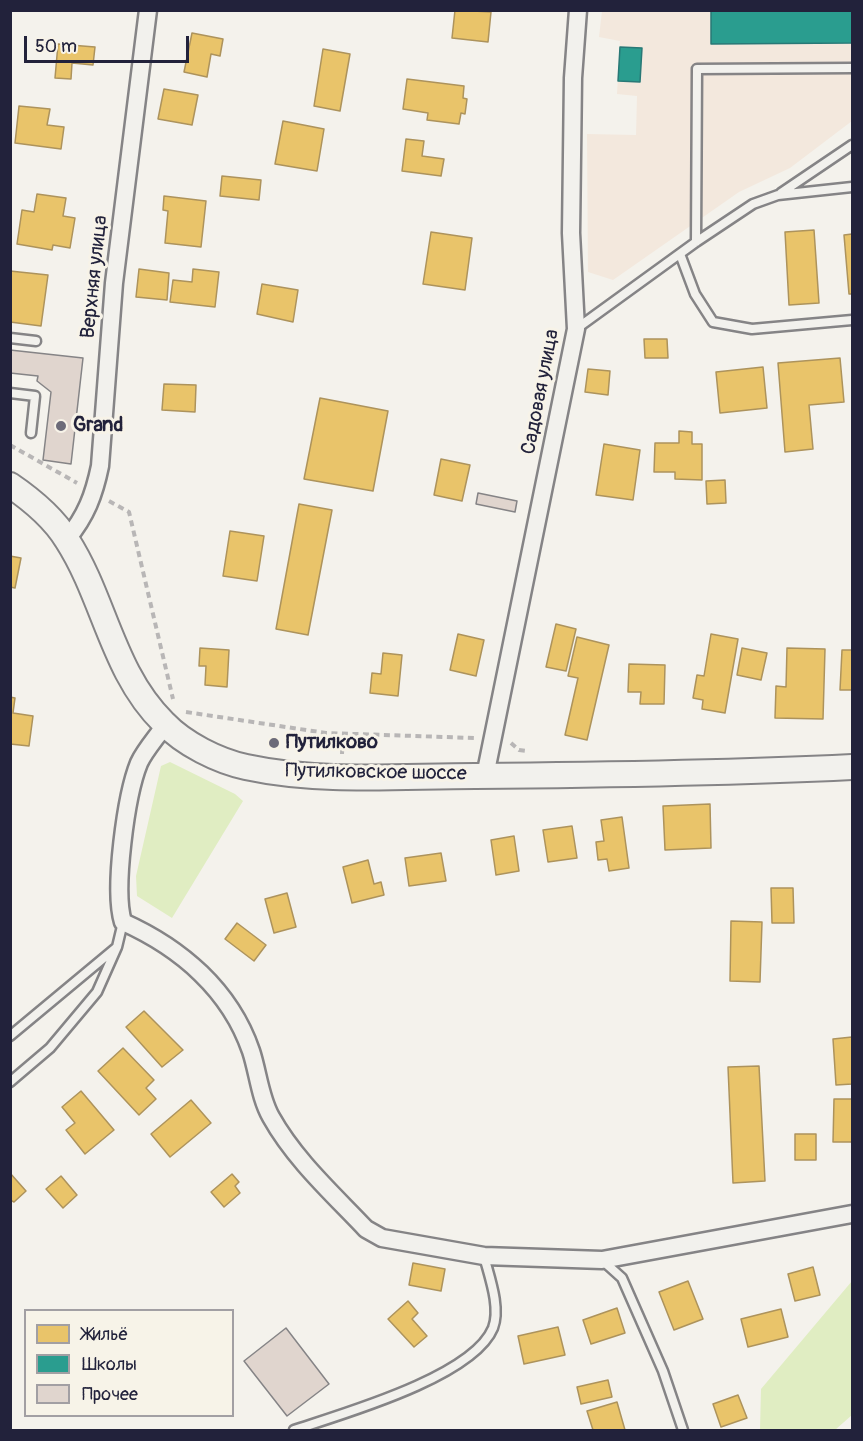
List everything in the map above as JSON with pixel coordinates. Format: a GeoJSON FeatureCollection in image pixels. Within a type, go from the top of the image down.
{"type":"FeatureCollection","features":[{"type":"Feature","properties":{"kind":"main road","name":"Путилковское шоссе"},"geometry":{"type":"LineString","coordinates":[[10,485],[52,519],[67,539],[90,583],[126,672],[142,699],[165,725],[216,756],[245,767],[342,777],[739,772],[852,767]]}},
{"type":"Feature","properties":{"kind":"street","name":"Верхняя улица"},"geometry":{"type":"LineString","coordinates":[[67,539],[83,520],[95,493],[100,466],[114,283],[148,10]]}},
{"type":"Feature","properties":{"kind":"street","name":"Садовая улица"},"geometry":{"type":"LineString","coordinates":[[485,776],[576,329],[571,233],[573,78],[578,10]]}},
{"type":"Feature","properties":{"kind":"street"},"geometry":{"type":"LineString","coordinates":[[165,725],[139,762],[126,817],[118,907],[123,922],[168,945],[203,973],[238,1020],[251,1051],[270,1115],[286,1141],[366,1228],[382,1238],[484,1256],[602,1260],[852,1214]]}},
{"type":"Feature","properties":{"kind":"lane"},"geometry":{"type":"LineString","coordinates":[[696,242],[697,69],[852,69]]}},
{"type":"Feature","properties":{"kind":"lane"},"geometry":{"type":"LineString","coordinates":[[778,195],[852,144]]}},
{"type":"Feature","properties":{"kind":"lane"},"geometry":{"type":"LineString","coordinates":[[576,329],[696,242],[753,204],[778,195],[852,187]]}},
{"type":"Feature","properties":{"kind":"lane"},"geometry":{"type":"LineString","coordinates":[[680,254],[695,294],[713,322],[752,329],[852,320]]}},
{"type":"Feature","properties":{"kind":"lane"},"geometry":{"type":"LineString","coordinates":[[10,338],[36,340]]}},
{"type":"Feature","properties":{"kind":"lane"},"geometry":{"type":"LineString","coordinates":[[10,393],[35,396],[31,433]]}},
{"type":"Feature","properties":{"kind":"lane"},"geometry":{"type":"LineString","coordinates":[[10,1082],[50,1048],[97,992],[117,947],[123,922]]}},
{"type":"Feature","properties":{"kind":"lane"},"geometry":{"type":"LineString","coordinates":[[10,1036],[117,947]]}},
{"type":"Feature","properties":{"kind":"lane"},"geometry":{"type":"LineString","coordinates":[[294,1431],[406,1391],[483,1345],[494,1326],[494,1310],[484,1256]]}},
{"type":"Feature","properties":{"kind":"lane"},"geometry":{"type":"LineString","coordinates":[[602,1260],[622,1278],[663,1371],[683,1431]]}},
{"type":"Feature","properties":{"kind":"path"},"geometry":{"type":"LineString","coordinates":[[10,445],[82,486]]}},
{"type":"Feature","properties":{"kind":"path"},"geometry":{"type":"LineString","coordinates":[[104,498],[129,512],[173,700],[184,711],[343,734],[493,739],[508,741],[519,750],[538,753]]}},
{"type":"Feature","properties":{"kind":"path"},"geometry":{"type":"LineString","coordinates":[[342,761],[343,734]]}},
{"type":"Feature","properties":{"kind":"shaded area"},"geometry":{"type":"Polygon","coordinates":[[[602,11],[852,11],[852,121],[790,168],[739,192],[613,280],[588,272],[587,134],[636,135],[637,96],[617,94],[620,41],[599,37],[602,11]]]}},
{"type":"Feature","properties":{"kind":"green space"},"geometry":{"type":"Polygon","coordinates":[[[170,762],[235,794],[243,801],[172,918],[137,896],[136,876],[161,766],[170,762]]]}},
{"type":"Feature","properties":{"kind":"green space"},"geometry":{"type":"Polygon","coordinates":[[[852,1281],[852,1415],[835,1430],[760,1430],[761,1389],[852,1281]]]}},
{"type":"Feature","properties":{"kind":"building: Жильё"},"geometry":{"type":"Polygon","coordinates":[[[455,10],[491,12],[488,42],[452,38],[455,10]]]}},
{"type":"Feature","properties":{"kind":"building: Жильё"},"geometry":{"type":"Polygon","coordinates":[[[192,33],[223,39],[220,56],[211,54],[207,77],[184,72],[192,33]]]}},
{"type":"Feature","properties":{"kind":"building: Жильё"},"geometry":{"type":"Polygon","coordinates":[[[58,44],[95,47],[93,65],[72,63],[71,79],[55,78],[58,44]]]}},
{"type":"Feature","properties":{"kind":"building: Жильё"},"geometry":{"type":"Polygon","coordinates":[[[323,49],[350,54],[340,111],[314,106],[323,49]]]}},
{"type":"Feature","properties":{"kind":"building: Жильё"},"geometry":{"type":"Polygon","coordinates":[[[407,79],[464,86],[463,98],[467,99],[465,114],[461,113],[459,124],[427,120],[428,113],[403,109],[407,79]]]}},
{"type":"Feature","properties":{"kind":"building: Жильё"},"geometry":{"type":"Polygon","coordinates":[[[164,89],[198,95],[192,125],[158,119],[164,89]]]}},
{"type":"Feature","properties":{"kind":"building: Жильё"},"geometry":{"type":"Polygon","coordinates":[[[19,106],[50,109],[47,125],[64,127],[61,149],[15,143],[19,106]]]}},
{"type":"Feature","properties":{"kind":"building: Жильё"},"geometry":{"type":"Polygon","coordinates":[[[283,121],[324,129],[317,171],[275,164],[283,121]]]}},
{"type":"Feature","properties":{"kind":"building: Жильё"},"geometry":{"type":"Polygon","coordinates":[[[406,139],[424,141],[422,156],[444,159],[441,176],[402,171],[406,139]]]}},
{"type":"Feature","properties":{"kind":"building: Жильё"},"geometry":{"type":"Polygon","coordinates":[[[222,176],[261,180],[259,200],[220,196],[222,176]]]}},
{"type":"Feature","properties":{"kind":"building: Жильё"},"geometry":{"type":"Polygon","coordinates":[[[37,194],[66,198],[63,216],[75,218],[70,248],[53,245],[52,250],[17,244],[22,210],[34,212],[37,194]]]}},
{"type":"Feature","properties":{"kind":"building: Жильё"},"geometry":{"type":"Polygon","coordinates":[[[164,196],[206,201],[201,247],[165,243],[168,211],[163,210],[164,196]]]}},
{"type":"Feature","properties":{"kind":"building: Жильё"},"geometry":{"type":"Polygon","coordinates":[[[814,230],[819,303],[789,305],[785,232],[814,230]]]}},
{"type":"Feature","properties":{"kind":"building: Жильё"},"geometry":{"type":"Polygon","coordinates":[[[431,232],[472,238],[465,290],[423,284],[431,232]]]}},
{"type":"Feature","properties":{"kind":"building: Жильё"},"geometry":{"type":"Polygon","coordinates":[[[852,234],[852,294],[849,294],[844,235],[852,234]]]}},
{"type":"Feature","properties":{"kind":"building: Жильё"},"geometry":{"type":"Polygon","coordinates":[[[139,269],[169,273],[167,300],[136,297],[139,269]]]}},
{"type":"Feature","properties":{"kind":"building: Жильё"},"geometry":{"type":"Polygon","coordinates":[[[193,269],[219,272],[215,307],[170,302],[173,280],[192,282],[193,269]]]}},
{"type":"Feature","properties":{"kind":"building: Жильё"},"geometry":{"type":"Polygon","coordinates":[[[10,271],[48,275],[41,326],[10,322],[10,271]]]}},
{"type":"Feature","properties":{"kind":"building: Жильё"},"geometry":{"type":"Polygon","coordinates":[[[262,284],[298,290],[293,322],[257,314],[262,284]]]}},
{"type":"Feature","properties":{"kind":"building: Жильё"},"geometry":{"type":"Polygon","coordinates":[[[644,339],[667,339],[668,358],[645,358],[644,339]]]}},
{"type":"Feature","properties":{"kind":"building: Жильё"},"geometry":{"type":"Polygon","coordinates":[[[840,358],[844,402],[809,405],[813,449],[785,452],[778,363],[840,358]]]}},
{"type":"Feature","properties":{"kind":"building: Жильё"},"geometry":{"type":"Polygon","coordinates":[[[763,367],[767,408],[720,413],[716,372],[763,367]]]}},
{"type":"Feature","properties":{"kind":"building: Жильё"},"geometry":{"type":"Polygon","coordinates":[[[588,369],[610,371],[608,395],[585,392],[588,369]]]}},
{"type":"Feature","properties":{"kind":"building: Жильё"},"geometry":{"type":"Polygon","coordinates":[[[164,384],[196,385],[195,412],[162,410],[164,384]]]}},
{"type":"Feature","properties":{"kind":"building: Жильё"},"geometry":{"type":"Polygon","coordinates":[[[320,398],[388,411],[373,491],[304,479],[320,398]]]}},
{"type":"Feature","properties":{"kind":"building: Жильё"},"geometry":{"type":"Polygon","coordinates":[[[679,431],[692,432],[692,444],[702,444],[702,480],[675,479],[675,472],[654,472],[655,443],[679,443],[679,431]]]}},
{"type":"Feature","properties":{"kind":"building: Жильё"},"geometry":{"type":"Polygon","coordinates":[[[604,444],[640,450],[633,500],[596,495],[604,444]]]}},
{"type":"Feature","properties":{"kind":"building: Жильё"},"geometry":{"type":"Polygon","coordinates":[[[441,459],[470,465],[462,501],[434,495],[441,459]]]}},
{"type":"Feature","properties":{"kind":"building: Жильё"},"geometry":{"type":"Polygon","coordinates":[[[725,480],[726,503],[707,504],[706,481],[725,480]]]}},
{"type":"Feature","properties":{"kind":"building: Жильё"},"geometry":{"type":"Polygon","coordinates":[[[299,504],[332,510],[308,635],[276,629],[299,504]]]}},
{"type":"Feature","properties":{"kind":"building: Жильё"},"geometry":{"type":"Polygon","coordinates":[[[230,531],[264,536],[257,581],[223,576],[230,531]]]}},
{"type":"Feature","properties":{"kind":"building: Жильё"},"geometry":{"type":"Polygon","coordinates":[[[10,556],[21,558],[15,588],[10,587],[10,556]]]}},
{"type":"Feature","properties":{"kind":"building: Жильё"},"geometry":{"type":"Polygon","coordinates":[[[556,624],[576,629],[566,671],[546,667],[556,624]]]}},
{"type":"Feature","properties":{"kind":"building: Жильё"},"geometry":{"type":"Polygon","coordinates":[[[458,634],[484,640],[476,676],[450,670],[458,634]]]}},
{"type":"Feature","properties":{"kind":"building: Жильё"},"geometry":{"type":"Polygon","coordinates":[[[711,634],[738,639],[725,713],[702,709],[703,700],[693,698],[697,675],[704,676],[711,634]]]}},
{"type":"Feature","properties":{"kind":"building: Жильё"},"geometry":{"type":"Polygon","coordinates":[[[577,637],[609,645],[587,740],[565,735],[578,678],[568,676],[577,637]]]}},
{"type":"Feature","properties":{"kind":"building: Жильё"},"geometry":{"type":"Polygon","coordinates":[[[200,648],[229,650],[227,687],[205,685],[206,666],[199,666],[200,648]]]}},
{"type":"Feature","properties":{"kind":"building: Жильё"},"geometry":{"type":"Polygon","coordinates":[[[742,648],[767,653],[761,680],[737,675],[742,648]]]}},
{"type":"Feature","properties":{"kind":"building: Жильё"},"geometry":{"type":"Polygon","coordinates":[[[787,648],[825,649],[823,719],[775,718],[776,686],[786,687],[787,648]]]}},
{"type":"Feature","properties":{"kind":"building: Жильё"},"geometry":{"type":"Polygon","coordinates":[[[842,650],[852,650],[852,690],[840,690],[842,650]]]}},
{"type":"Feature","properties":{"kind":"building: Жильё"},"geometry":{"type":"Polygon","coordinates":[[[383,653],[402,655],[398,696],[370,693],[372,673],[381,674],[383,653]]]}},
{"type":"Feature","properties":{"kind":"building: Жильё"},"geometry":{"type":"Polygon","coordinates":[[[629,664],[665,665],[664,704],[640,704],[641,692],[628,692],[629,664]]]}},
{"type":"Feature","properties":{"kind":"building: Жильё"},"geometry":{"type":"Polygon","coordinates":[[[10,697],[15,698],[13,713],[33,716],[29,746],[10,744],[10,697]]]}},
{"type":"Feature","properties":{"kind":"building: Жильё"},"geometry":{"type":"Polygon","coordinates":[[[710,804],[711,848],[665,850],[663,806],[710,804]]]}},
{"type":"Feature","properties":{"kind":"building: Жильё"},"geometry":{"type":"Polygon","coordinates":[[[622,817],[629,868],[609,871],[607,859],[598,860],[596,842],[604,841],[601,820],[622,817]]]}},
{"type":"Feature","properties":{"kind":"building: Жильё"},"geometry":{"type":"Polygon","coordinates":[[[572,826],[577,858],[548,862],[543,830],[572,826]]]}},
{"type":"Feature","properties":{"kind":"building: Жильё"},"geometry":{"type":"Polygon","coordinates":[[[514,836],[519,871],[496,875],[491,840],[514,836]]]}},
{"type":"Feature","properties":{"kind":"building: Жильё"},"geometry":{"type":"Polygon","coordinates":[[[441,853],[446,881],[409,886],[405,858],[441,853]]]}},
{"type":"Feature","properties":{"kind":"building: Жильё"},"geometry":{"type":"Polygon","coordinates":[[[368,860],[374,884],[381,882],[384,895],[352,903],[343,867],[368,860]]]}},
{"type":"Feature","properties":{"kind":"building: Жильё"},"geometry":{"type":"Polygon","coordinates":[[[771,888],[793,888],[794,923],[772,923],[771,888]]]}},
{"type":"Feature","properties":{"kind":"building: Жильё"},"geometry":{"type":"Polygon","coordinates":[[[287,893],[296,927],[274,933],[265,899],[287,893]]]}},
{"type":"Feature","properties":{"kind":"building: Жильё"},"geometry":{"type":"Polygon","coordinates":[[[731,921],[762,922],[760,982],[730,981],[731,921]]]}},
{"type":"Feature","properties":{"kind":"building: Жильё"},"geometry":{"type":"Polygon","coordinates":[[[237,923],[266,945],[254,961],[225,939],[237,923]]]}},
{"type":"Feature","properties":{"kind":"building: Жильё"},"geometry":{"type":"Polygon","coordinates":[[[144,1011],[183,1050],[162,1067],[126,1027],[144,1011]]]}},
{"type":"Feature","properties":{"kind":"building: Жильё"},"geometry":{"type":"Polygon","coordinates":[[[852,1037],[852,1084],[836,1085],[833,1039],[852,1037]]]}},
{"type":"Feature","properties":{"kind":"building: Жильё"},"geometry":{"type":"Polygon","coordinates":[[[123,1048],[154,1080],[146,1088],[156,1099],[139,1115],[98,1071],[123,1048]]]}},
{"type":"Feature","properties":{"kind":"building: Жильё"},"geometry":{"type":"Polygon","coordinates":[[[759,1066],[765,1181],[733,1183],[728,1067],[759,1066]]]}},
{"type":"Feature","properties":{"kind":"building: Жильё"},"geometry":{"type":"Polygon","coordinates":[[[81,1091],[114,1130],[85,1154],[66,1130],[75,1123],[62,1107],[81,1091]]]}},
{"type":"Feature","properties":{"kind":"building: Жильё"},"geometry":{"type":"Polygon","coordinates":[[[834,1099],[852,1099],[852,1142],[833,1142],[834,1099]]]}},
{"type":"Feature","properties":{"kind":"building: Жильё"},"geometry":{"type":"Polygon","coordinates":[[[191,1100],[211,1123],[170,1157],[151,1134],[191,1100]]]}},
{"type":"Feature","properties":{"kind":"building: Жильё"},"geometry":{"type":"Polygon","coordinates":[[[795,1134],[816,1134],[816,1160],[795,1160],[795,1134]]]}},
{"type":"Feature","properties":{"kind":"building: Жильё"},"geometry":{"type":"Polygon","coordinates":[[[10,1173],[26,1191],[14,1202],[10,1200],[10,1173]]]}},
{"type":"Feature","properties":{"kind":"building: Жильё"},"geometry":{"type":"Polygon","coordinates":[[[232,1174],[239,1182],[235,1186],[240,1193],[224,1207],[211,1192],[232,1174]]]}},
{"type":"Feature","properties":{"kind":"building: Жильё"},"geometry":{"type":"Polygon","coordinates":[[[61,1176],[77,1195],[63,1208],[46,1189],[61,1176]]]}},
{"type":"Feature","properties":{"kind":"building: Жильё"},"geometry":{"type":"Polygon","coordinates":[[[413,1263],[445,1269],[441,1291],[409,1285],[413,1263]]]}},
{"type":"Feature","properties":{"kind":"building: Жильё"},"geometry":{"type":"Polygon","coordinates":[[[813,1267],[820,1295],[795,1301],[788,1274],[813,1267]]]}},
{"type":"Feature","properties":{"kind":"building: Жильё"},"geometry":{"type":"Polygon","coordinates":[[[688,1281],[703,1319],[674,1330],[659,1292],[688,1281]]]}},
{"type":"Feature","properties":{"kind":"building: Жильё"},"geometry":{"type":"Polygon","coordinates":[[[408,1301],[418,1313],[412,1319],[427,1336],[414,1347],[388,1319],[408,1301]]]}},
{"type":"Feature","properties":{"kind":"building: Жильё"},"geometry":{"type":"Polygon","coordinates":[[[617,1308],[625,1333],[591,1344],[583,1320],[617,1308]]]}},
{"type":"Feature","properties":{"kind":"building: Жильё"},"geometry":{"type":"Polygon","coordinates":[[[781,1309],[788,1337],[748,1347],[741,1319],[781,1309]]]}},
{"type":"Feature","properties":{"kind":"building: Жильё"},"geometry":{"type":"Polygon","coordinates":[[[558,1327],[565,1355],[524,1364],[518,1336],[558,1327]]]}},
{"type":"Feature","properties":{"kind":"building: Жильё"},"geometry":{"type":"Polygon","coordinates":[[[608,1380],[612,1397],[581,1404],[577,1387],[608,1380]]]}},
{"type":"Feature","properties":{"kind":"building: Жильё"},"geometry":{"type":"Polygon","coordinates":[[[738,1395],[747,1418],[721,1427],[713,1404],[738,1395]]]}},
{"type":"Feature","properties":{"kind":"building: Жильё"},"geometry":{"type":"Polygon","coordinates":[[[617,1402],[625,1430],[593,1430],[587,1411],[617,1402]]]}},
{"type":"Feature","properties":{"kind":"building: Школы"},"geometry":{"type":"Polygon","coordinates":[[[711,10],[852,10],[852,43],[711,44],[711,10]]]}},
{"type":"Feature","properties":{"kind":"building: Школы"},"geometry":{"type":"Polygon","coordinates":[[[620,47],[642,48],[640,82],[618,81],[620,47]]]}},
{"type":"Feature","properties":{"kind":"building: Прочее","name":"Grand"},"geometry":{"type":"Polygon","coordinates":[[[10,350],[83,358],[71,464],[43,460],[51,392],[37,381],[38,376],[10,373],[10,350]]]}},
{"type":"Feature","properties":{"kind":"building: Прочее"},"geometry":{"type":"Polygon","coordinates":[[[478,493],[517,501],[515,512],[476,504],[478,493]]]}},
{"type":"Feature","properties":{"kind":"building: Прочее"},"geometry":{"type":"Polygon","coordinates":[[[286,1328],[329,1384],[287,1416],[244,1361],[286,1328]]]}},
{"type":"Feature","properties":{"kind":"place","name":"Grand"},"geometry":{"type":"Point","coordinates":[61,426]}},
{"type":"Feature","properties":{"kind":"place","name":"Путилково"},"geometry":{"type":"Point","coordinates":[274,743]}}]}
